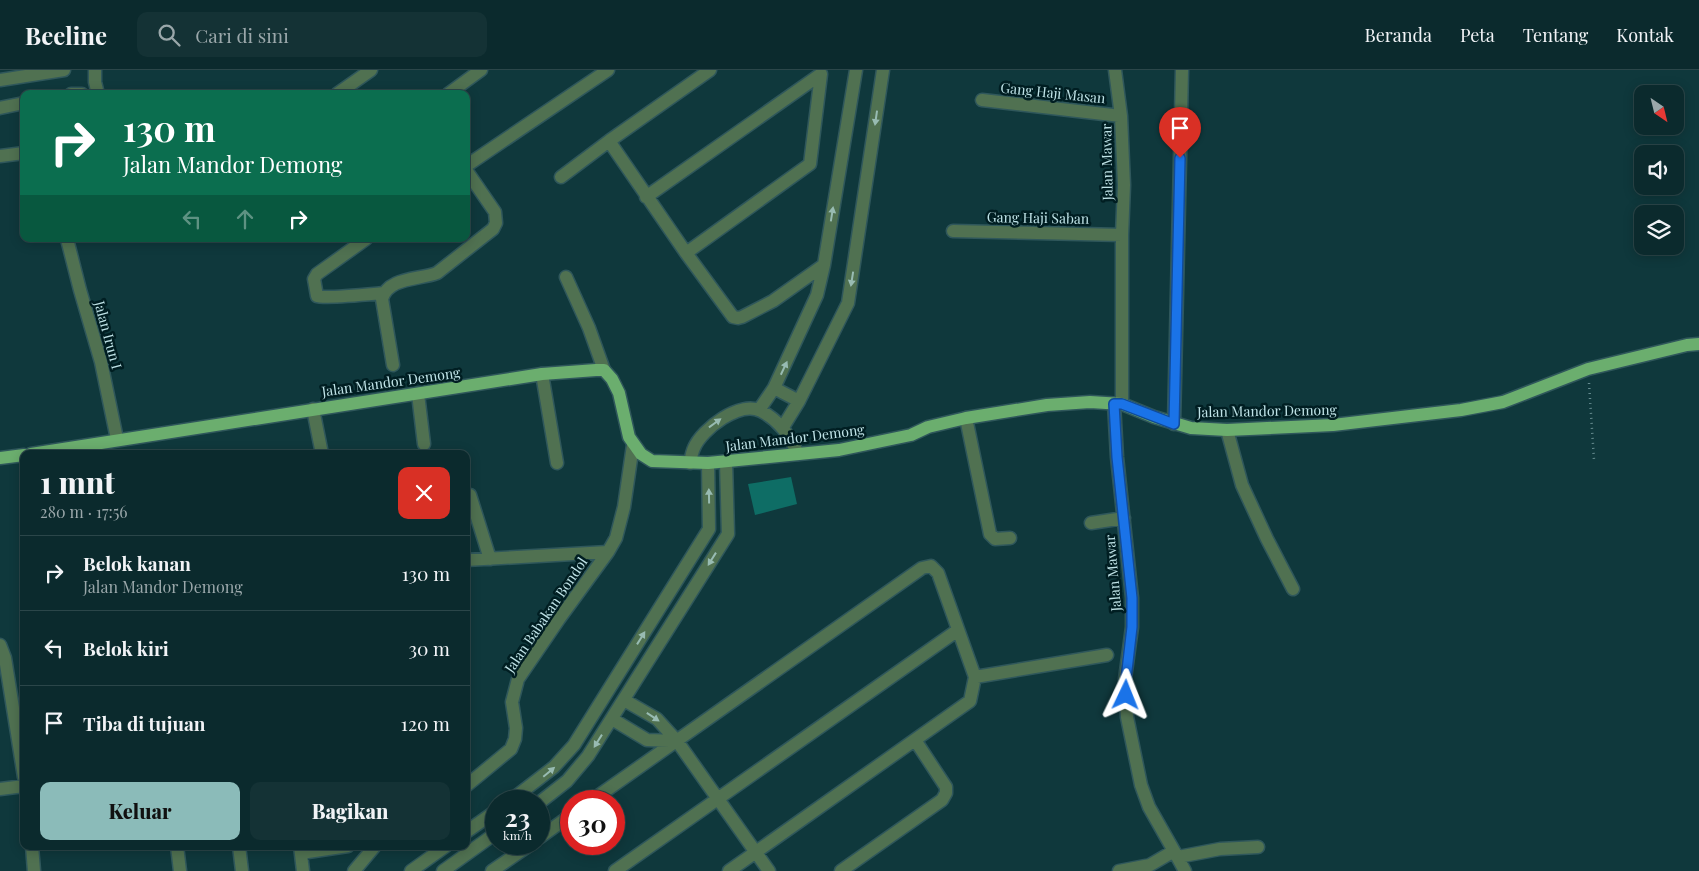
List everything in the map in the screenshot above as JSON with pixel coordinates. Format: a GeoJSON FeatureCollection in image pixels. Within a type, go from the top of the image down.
{"type":"FeatureCollection","features":[{"type":"Feature","properties":{"kind":"main road","name":"Jalan Mandor Demong"},"geometry":{"type":"LineString","coordinates":[[633,445],[641,454],[652,461],[726,462],[839,450],[910,435],[928,427],[966,418],[1047,405],[1090,402],[1118,404],[1174,424],[1191,428],[1227,430],[1333,426],[1461,410],[1502,402],[1588,370],[1687,345],[1699,344]]}},
{"type":"Feature","properties":{"kind":"main road","name":"Jalan Mandor Demong"},"geometry":{"type":"LineString","coordinates":[[53,450],[542,374],[604,370]]}},
{"type":"Feature","properties":{"kind":"main road"},"geometry":{"type":"LineString","coordinates":[[604,370],[612,379],[619,393],[633,445]]}},
{"type":"Feature","properties":{"kind":"main road"},"geometry":{"type":"LineString","coordinates":[[0,458],[20,456]]}},
{"type":"Feature","properties":{"kind":"street"},"geometry":{"type":"LineString","coordinates":[[0,80],[64,70]]}},
{"type":"Feature","properties":{"kind":"street"},"geometry":{"type":"LineString","coordinates":[[95,70],[97,90]]}},
{"type":"Feature","properties":{"kind":"street"},"geometry":{"type":"LineString","coordinates":[[343,90],[371,70]]}},
{"type":"Feature","properties":{"kind":"street"},"geometry":{"type":"LineString","coordinates":[[454,90],[481,70]]}},
{"type":"Feature","properties":{"kind":"street"},"geometry":{"type":"LineString","coordinates":[[470,165],[608,70]]}},
{"type":"Feature","properties":{"kind":"street"},"geometry":{"type":"LineString","coordinates":[[561,177],[710,70]]}},
{"type":"Feature","properties":{"kind":"street"},"geometry":{"type":"LineString","coordinates":[[759,410],[774,388],[817,295],[824,265],[856,70]]}},
{"type":"Feature","properties":{"kind":"street"},"geometry":{"type":"LineString","coordinates":[[783,427],[799,401],[848,303],[883,70]]}},
{"type":"Feature","properties":{"kind":"street","name":"Jalan Mawar"},"geometry":{"type":"LineString","coordinates":[[1115,70],[1121,116],[1124,185],[1117,457],[1132,598],[1132,627],[1126,679],[1127,717],[1141,785],[1146,800],[1185,871]]}},
{"type":"Feature","properties":{"kind":"street"},"geometry":{"type":"LineString","coordinates":[[1174,424],[1182,70]]}},
{"type":"Feature","properties":{"kind":"street"},"geometry":{"type":"LineString","coordinates":[[646,196],[822,74],[810,164],[686,254]]}},
{"type":"Feature","properties":{"kind":"street","name":"Gang Haji Masan"},"geometry":{"type":"LineString","coordinates":[[982,100],[1121,116]]}},
{"type":"Feature","properties":{"kind":"street"},"geometry":{"type":"LineString","coordinates":[[0,108],[20,104]]}},
{"type":"Feature","properties":{"kind":"street"},"geometry":{"type":"LineString","coordinates":[[609,141],[686,254],[733,317],[738,318],[773,301],[824,265]]}},
{"type":"Feature","properties":{"kind":"street"},"geometry":{"type":"LineString","coordinates":[[0,156],[20,153]]}},
{"type":"Feature","properties":{"kind":"street"},"geometry":{"type":"LineString","coordinates":[[393,364],[382,299],[384,294],[391,285],[398,282],[426,277],[436,273],[493,229],[496,223],[495,212],[470,174]]}},
{"type":"Feature","properties":{"kind":"street","name":"Gang Haji Saban"},"geometry":{"type":"LineString","coordinates":[[953,231],[1122,235]]}},
{"type":"Feature","properties":{"kind":"street","name":"Jalan Irun I"},"geometry":{"type":"LineString","coordinates":[[68,242],[101,362],[117,439]]}},
{"type":"Feature","properties":{"kind":"street"},"geometry":{"type":"LineString","coordinates":[[362,242],[317,274],[314,279],[317,296],[322,298],[384,294]]}},
{"type":"Feature","properties":{"kind":"street"},"geometry":{"type":"LineString","coordinates":[[566,277],[586,320],[604,370]]}},
{"type":"Feature","properties":{"kind":"street"},"geometry":{"type":"LineString","coordinates":[[542,374],[556,463]]}},
{"type":"Feature","properties":{"kind":"street"},"geometry":{"type":"LineString","coordinates":[[774,388],[799,401]]}},
{"type":"Feature","properties":{"kind":"street"},"geometry":{"type":"LineString","coordinates":[[418,394],[424,444]]}},
{"type":"Feature","properties":{"kind":"street"},"geometry":{"type":"LineString","coordinates":[[313,409],[321,450]]}},
{"type":"Feature","properties":{"kind":"street"},"geometry":{"type":"LineString","coordinates":[[690,463],[694,448],[712,424],[730,414],[747,409],[759,410],[783,427],[790,436],[798,454]]}},
{"type":"Feature","properties":{"kind":"street"},"geometry":{"type":"LineString","coordinates":[[966,418],[990,534],[995,539],[1010,538]]}},
{"type":"Feature","properties":{"kind":"street"},"geometry":{"type":"LineString","coordinates":[[1227,430],[1242,485],[1293,589]]}},
{"type":"Feature","properties":{"kind":"street","name":"Jalan Babakan Bondol"},"geometry":{"type":"LineString","coordinates":[[470,783],[511,750],[516,728],[512,702],[518,679],[616,538],[623,514],[633,445]]}},
{"type":"Feature","properties":{"kind":"street"},"geometry":{"type":"LineString","coordinates":[[550,794],[567,781],[588,756],[728,534],[726,462]]}},
{"type":"Feature","properties":{"kind":"street"},"geometry":{"type":"LineString","coordinates":[[524,790],[554,767],[574,745],[709,529],[708,463]]}},
{"type":"Feature","properties":{"kind":"street"},"geometry":{"type":"LineString","coordinates":[[470,495],[490,559]]}},
{"type":"Feature","properties":{"kind":"street"},"geometry":{"type":"LineString","coordinates":[[1091,523],[1124,518]]}},
{"type":"Feature","properties":{"kind":"street"},"geometry":{"type":"LineString","coordinates":[[470,560],[608,552]]}},
{"type":"Feature","properties":{"kind":"street"},"geometry":{"type":"LineString","coordinates":[[607,790],[922,568],[931,566],[938,573],[975,677],[970,701],[729,871]]}},
{"type":"Feature","properties":{"kind":"street"},"geometry":{"type":"LineString","coordinates":[[615,871],[958,630]]}},
{"type":"Feature","properties":{"kind":"street"},"geometry":{"type":"LineString","coordinates":[[0,645],[5,658],[20,749]]}},
{"type":"Feature","properties":{"kind":"street"},"geometry":{"type":"LineString","coordinates":[[975,677],[1107,654]]}},
{"type":"Feature","properties":{"kind":"street"},"geometry":{"type":"LineString","coordinates":[[624,700],[657,719],[677,741],[769,871]]}},
{"type":"Feature","properties":{"kind":"street"},"geometry":{"type":"LineString","coordinates":[[612,719],[647,740],[677,741]]}},
{"type":"Feature","properties":{"kind":"street"},"geometry":{"type":"LineString","coordinates":[[841,871],[942,800],[946,793],[946,787],[915,740]]}},
{"type":"Feature","properties":{"kind":"street"},"geometry":{"type":"LineString","coordinates":[[0,790],[20,787]]}},
{"type":"Feature","properties":{"kind":"street"},"geometry":{"type":"LineString","coordinates":[[470,829],[485,819]]}},
{"type":"Feature","properties":{"kind":"street"},"geometry":{"type":"LineString","coordinates":[[443,871],[485,842]]}},
{"type":"Feature","properties":{"kind":"street"},"geometry":{"type":"LineString","coordinates":[[1119,871],[1150,865],[1176,854],[1258,847]]}},
{"type":"Feature","properties":{"kind":"street"},"geometry":{"type":"LineString","coordinates":[[32,850],[34,871]]}},
{"type":"Feature","properties":{"kind":"street"},"geometry":{"type":"LineString","coordinates":[[177,850],[180,871]]}},
{"type":"Feature","properties":{"kind":"street"},"geometry":{"type":"LineString","coordinates":[[239,850],[242,871]]}},
{"type":"Feature","properties":{"kind":"street"},"geometry":{"type":"LineString","coordinates":[[300,850],[303,871]]}},
{"type":"Feature","properties":{"kind":"street"},"geometry":{"type":"LineString","coordinates":[[354,871],[367,850]]}},
{"type":"Feature","properties":{"kind":"street"},"geometry":{"type":"LineString","coordinates":[[411,871],[440,850]]}},
{"type":"Feature","properties":{"kind":"street"},"geometry":{"type":"LineString","coordinates":[[457,850],[462,858]]}},
{"type":"Feature","properties":{"kind":"street"},"geometry":{"type":"LineString","coordinates":[[492,871],[515,855]]}},
{"type":"Feature","properties":{"kind":"path"},"geometry":{"type":"LineString","coordinates":[[1588,370],[1594,460]]}},
{"type":"Feature","properties":{"kind":"building"},"geometry":{"type":"Polygon","coordinates":[[[791,477],[797,504],[755,515],[748,484],[791,477]]]}},
{"type":"Feature","properties":{"kind":"route"},"geometry":{"type":"LineString","coordinates":[[1126,695],[1128,652],[1132,627],[1132,598],[1117,457],[1114,404],[1122,404],[1174,424],[1180,158]]}}]}
